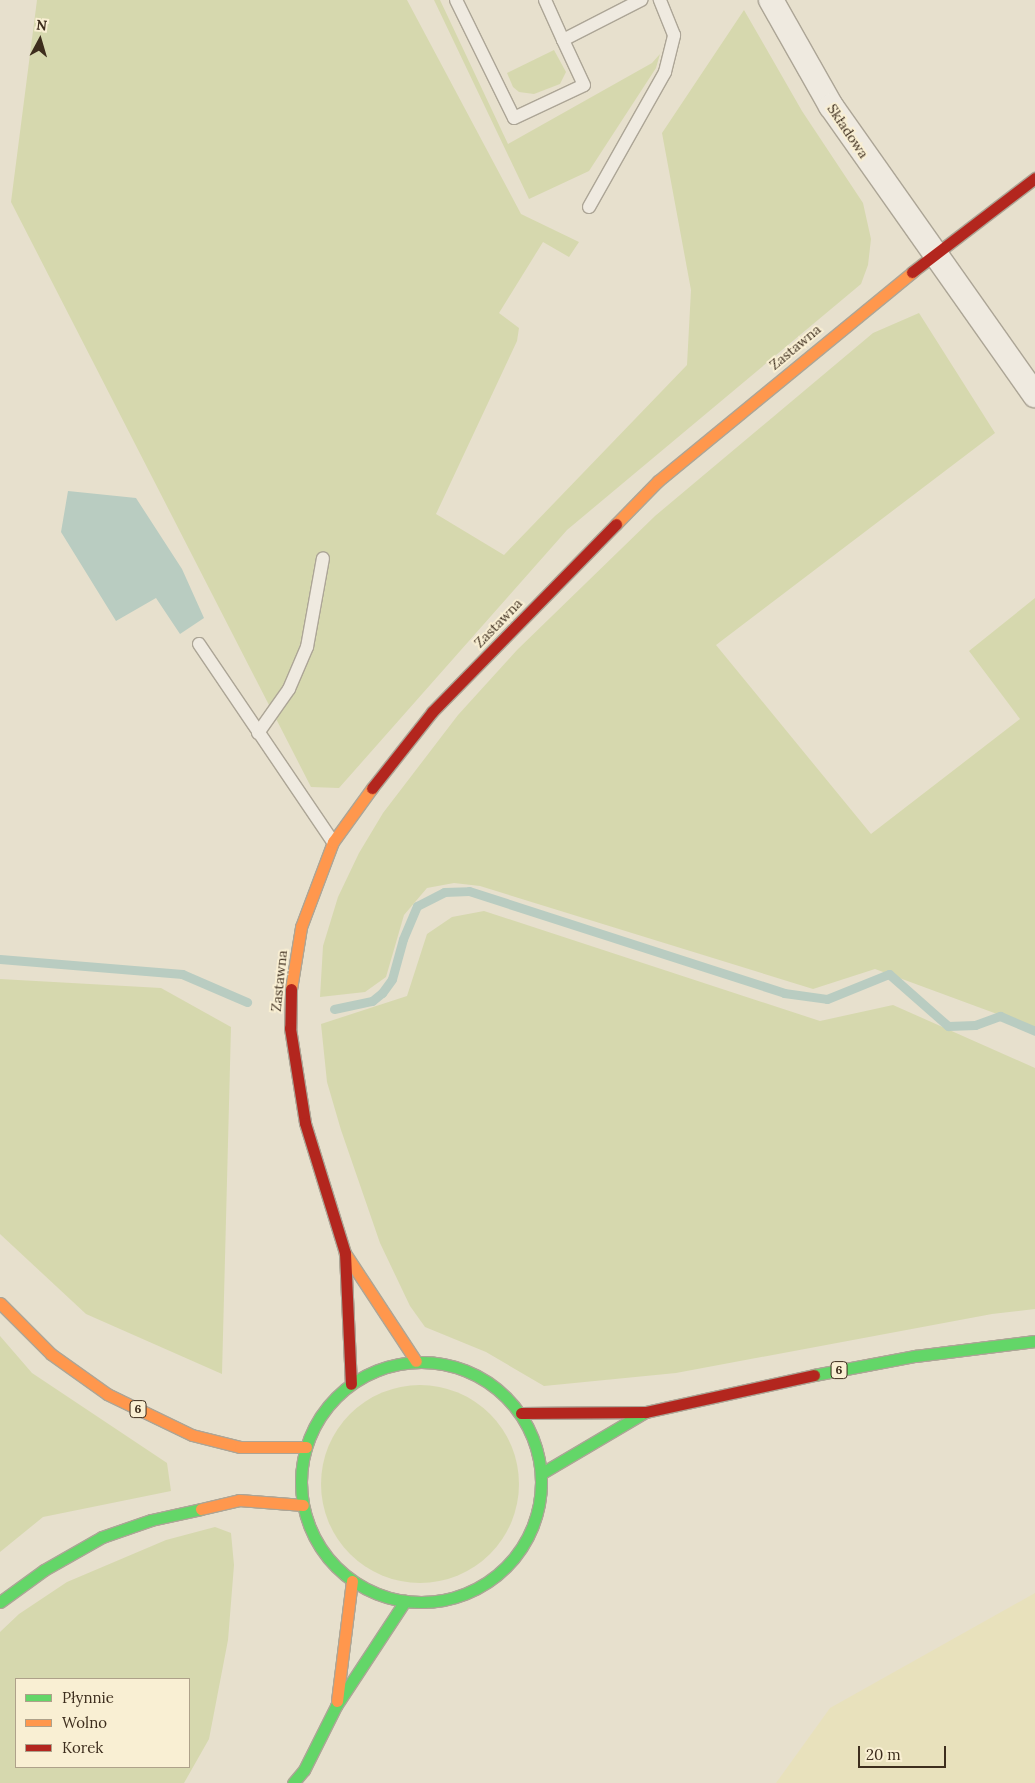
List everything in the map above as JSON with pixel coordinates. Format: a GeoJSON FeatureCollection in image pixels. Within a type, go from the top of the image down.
{"type":"FeatureCollection","features":[{"type":"Feature","properties":{"kind":"main road","name":"Zastawna"},"geometry":{"type":"LineString","coordinates":[[350,1384],[345,1253],[305,1123],[294,1070],[290,1028],[292,974],[301,926],[332,842],[382,772],[432,712],[658,481],[854,317],[1035,178]]}},
{"type":"Feature","properties":{"kind":"main road","name":"Zastawna"},"geometry":{"type":"LineString","coordinates":[[345,1253],[416,1361]]}},
{"type":"Feature","properties":{"kind":"main road","name":"6"},"geometry":{"type":"LineString","coordinates":[[0,1303],[51,1354],[107,1394],[192,1435],[240,1447],[306,1447]]}},
{"type":"Feature","properties":{"kind":"main road","name":"6"},"geometry":{"type":"LineString","coordinates":[[521,1413],[646,1412],[765,1384],[915,1356],[1035,1341]]}},
{"type":"Feature","properties":{"kind":"main road"},"geometry":{"type":"LineString","coordinates":[[416,1361],[446,1364],[475,1374],[500,1391],[521,1413],[535,1442],[542,1473],[540,1503],[531,1532],[515,1558],[498,1574],[466,1594],[436,1602],[406,1601],[377,1594],[352,1581],[329,1560],[317,1540],[303,1505],[301,1476],[306,1447],[323,1412],[350,1384],[381,1368],[416,1361]]}},
{"type":"Feature","properties":{"kind":"main road","name":"6"},"geometry":{"type":"LineString","coordinates":[[542,1473],[646,1412]]}},
{"type":"Feature","properties":{"kind":"main road"},"geometry":{"type":"LineString","coordinates":[[0,1602],[44,1570],[102,1537],[151,1520],[239,1500],[303,1505]]}},
{"type":"Feature","properties":{"kind":"main road"},"geometry":{"type":"LineString","coordinates":[[336,1706],[352,1581]]}},
{"type":"Feature","properties":{"kind":"main road"},"geometry":{"type":"LineString","coordinates":[[293,1783],[304,1770],[336,1706],[406,1601]]}},
{"type":"Feature","properties":{"kind":"street","name":"Składowa"},"geometry":{"type":"LineString","coordinates":[[771,0],[831,106],[934,256],[1035,395]]}},
{"type":"Feature","properties":{"kind":"lane"},"geometry":{"type":"LineString","coordinates":[[456,0],[514,118],[584,85],[545,0]]}},
{"type":"Feature","properties":{"kind":"lane"},"geometry":{"type":"LineString","coordinates":[[563,40],[641,0]]}},
{"type":"Feature","properties":{"kind":"lane"},"geometry":{"type":"LineString","coordinates":[[589,207],[665,72],[674,35],[660,0]]}},
{"type":"Feature","properties":{"kind":"lane"},"geometry":{"type":"LineString","coordinates":[[258,733],[289,688],[307,647],[323,558]]}},
{"type":"Feature","properties":{"kind":"lane"},"geometry":{"type":"LineString","coordinates":[[199,644],[332,842]]}},
{"type":"Feature","properties":{"kind":"shaded area"},"geometry":{"type":"Polygon","coordinates":[[[68,491],[136,498],[182,569],[204,618],[180,634],[156,598],[116,621],[61,532],[68,491]]]}},
{"type":"Feature","properties":{"kind":"shaded area"},"geometry":{"type":"Polygon","coordinates":[[[1035,1593],[1035,1783],[776,1783],[830,1708],[1035,1593]]]}},
{"type":"Feature","properties":{"kind":"green space"},"geometry":{"type":"Polygon","coordinates":[[[37,0],[407,0],[521,214],[579,242],[569,257],[543,242],[499,313],[519,328],[517,341],[436,514],[504,555],[687,365],[691,290],[662,133],[744,10],[802,111],[863,203],[871,239],[868,265],[861,284],[567,530],[339,788],[311,787],[11,202],[37,0]]]}},
{"type":"Feature","properties":{"kind":"green space"},"geometry":{"type":"Polygon","coordinates":[[[434,0],[440,0],[508,144],[652,63],[660,54],[656,68],[589,171],[529,199],[434,0]]]}},
{"type":"Feature","properties":{"kind":"green space"},"geometry":{"type":"Polygon","coordinates":[[[554,50],[566,72],[560,84],[534,94],[519,92],[513,87],[507,73],[554,50]]]}},
{"type":"Feature","properties":{"kind":"green space"},"geometry":{"type":"Polygon","coordinates":[[[919,313],[995,433],[716,645],[871,834],[1020,719],[969,651],[1035,598],[1035,1028],[875,969],[813,989],[480,886],[454,883],[427,888],[404,915],[386,977],[365,992],[320,997],[323,946],[338,897],[359,853],[383,813],[458,715],[517,650],[655,516],[873,333],[919,313]]]}},
{"type":"Feature","properties":{"kind":"green space"},"geometry":{"type":"Polygon","coordinates":[[[484,911],[820,1021],[893,1005],[1035,1068],[1035,1309],[992,1314],[676,1373],[544,1386],[486,1352],[425,1327],[410,1306],[380,1243],[341,1130],[327,1082],[321,1024],[407,996],[427,934],[452,917],[484,911]]]}},
{"type":"Feature","properties":{"kind":"green space"},"geometry":{"type":"Polygon","coordinates":[[[0,979],[161,988],[231,1027],[222,1374],[86,1314],[0,1234],[0,979]]]}},
{"type":"Feature","properties":{"kind":"green space"},"geometry":{"type":"Polygon","coordinates":[[[0,1336],[32,1373],[167,1463],[171,1491],[43,1517],[0,1552],[0,1336]]]}},
{"type":"Feature","properties":{"kind":"green space"},"geometry":{"type":"Polygon","coordinates":[[[420,1385],[439,1387],[458,1393],[475,1402],[490,1414],[502,1429],[511,1446],[517,1465],[519,1484],[517,1503],[511,1522],[502,1539],[490,1554],[475,1566],[458,1575],[439,1581],[420,1583],[401,1581],[382,1575],[365,1566],[350,1554],[338,1539],[329,1522],[323,1503],[321,1484],[323,1465],[329,1446],[338,1429],[350,1414],[365,1402],[382,1393],[401,1387],[420,1385]]]}},
{"type":"Feature","properties":{"kind":"green space"},"geometry":{"type":"Polygon","coordinates":[[[215,1527],[231,1533],[234,1565],[228,1640],[209,1739],[184,1783],[0,1783],[0,1632],[19,1614],[67,1582],[166,1540],[215,1527]]]}},
{"type":"Feature","properties":{"kind":"waterway"},"geometry":{"type":"LineString","coordinates":[[334,1009],[372,1001],[382,993],[392,979],[403,939],[417,906],[444,892],[469,891],[784,993],[827,999],[889,974],[948,1026],[975,1025],[1000,1016],[1035,1031]]}},
{"type":"Feature","properties":{"kind":"waterway"},"geometry":{"type":"LineString","coordinates":[[0,959],[182,974],[247,1002]]}},
{"type":"Feature","properties":{"kind":"traffic: fast"},"geometry":{"type":"LineString","coordinates":[[814,1375],[915,1356],[1035,1341]]}},
{"type":"Feature","properties":{"kind":"traffic: fast"},"geometry":{"type":"LineString","coordinates":[[421,1362],[444,1364],[467,1371],[488,1382],[506,1397],[521,1415],[532,1436],[539,1459],[541,1482],[539,1505],[532,1528],[521,1549],[506,1567],[488,1582],[467,1593],[444,1600],[421,1602],[398,1600],[375,1593],[354,1582],[336,1567],[321,1549],[310,1528],[303,1505],[301,1482],[303,1459],[310,1436],[321,1415],[336,1397],[354,1382],[375,1371],[398,1364],[421,1362]]}},
{"type":"Feature","properties":{"kind":"traffic: fast"},"geometry":{"type":"LineString","coordinates":[[542,1473],[644,1413]]}},
{"type":"Feature","properties":{"kind":"traffic: fast"},"geometry":{"type":"LineString","coordinates":[[0,1602],[44,1570],[102,1537],[151,1520],[201,1509]]}},
{"type":"Feature","properties":{"kind":"traffic: fast"},"geometry":{"type":"LineString","coordinates":[[293,1783],[304,1770],[336,1706],[405,1601]]}},
{"type":"Feature","properties":{"kind":"traffic: slow"},"geometry":{"type":"LineString","coordinates":[[616,524],[658,481],[912,272]]}},
{"type":"Feature","properties":{"kind":"traffic: slow"},"geometry":{"type":"LineString","coordinates":[[291,989],[301,927],[333,842],[372,788]]}},
{"type":"Feature","properties":{"kind":"traffic: slow"},"geometry":{"type":"LineString","coordinates":[[345,1253],[416,1361]]}},
{"type":"Feature","properties":{"kind":"traffic: slow"},"geometry":{"type":"LineString","coordinates":[[0,1303],[51,1354],[107,1394],[192,1435],[240,1447],[306,1447]]}},
{"type":"Feature","properties":{"kind":"traffic: slow"},"geometry":{"type":"LineString","coordinates":[[201,1509],[239,1500],[303,1505]]}},
{"type":"Feature","properties":{"kind":"traffic: slow"},"geometry":{"type":"LineString","coordinates":[[337,1701],[352,1581]]}},
{"type":"Feature","properties":{"kind":"traffic: jam"},"geometry":{"type":"LineString","coordinates":[[912,272],[1035,178]]}},
{"type":"Feature","properties":{"kind":"traffic: jam"},"geometry":{"type":"LineString","coordinates":[[372,788],[432,712],[616,524]]}},
{"type":"Feature","properties":{"kind":"traffic: jam"},"geometry":{"type":"LineString","coordinates":[[291,989],[290,1028],[305,1123],[345,1253],[351,1384]]}},
{"type":"Feature","properties":{"kind":"traffic: jam"},"geometry":{"type":"LineString","coordinates":[[521,1413],[646,1412],[814,1375]]}}]}
